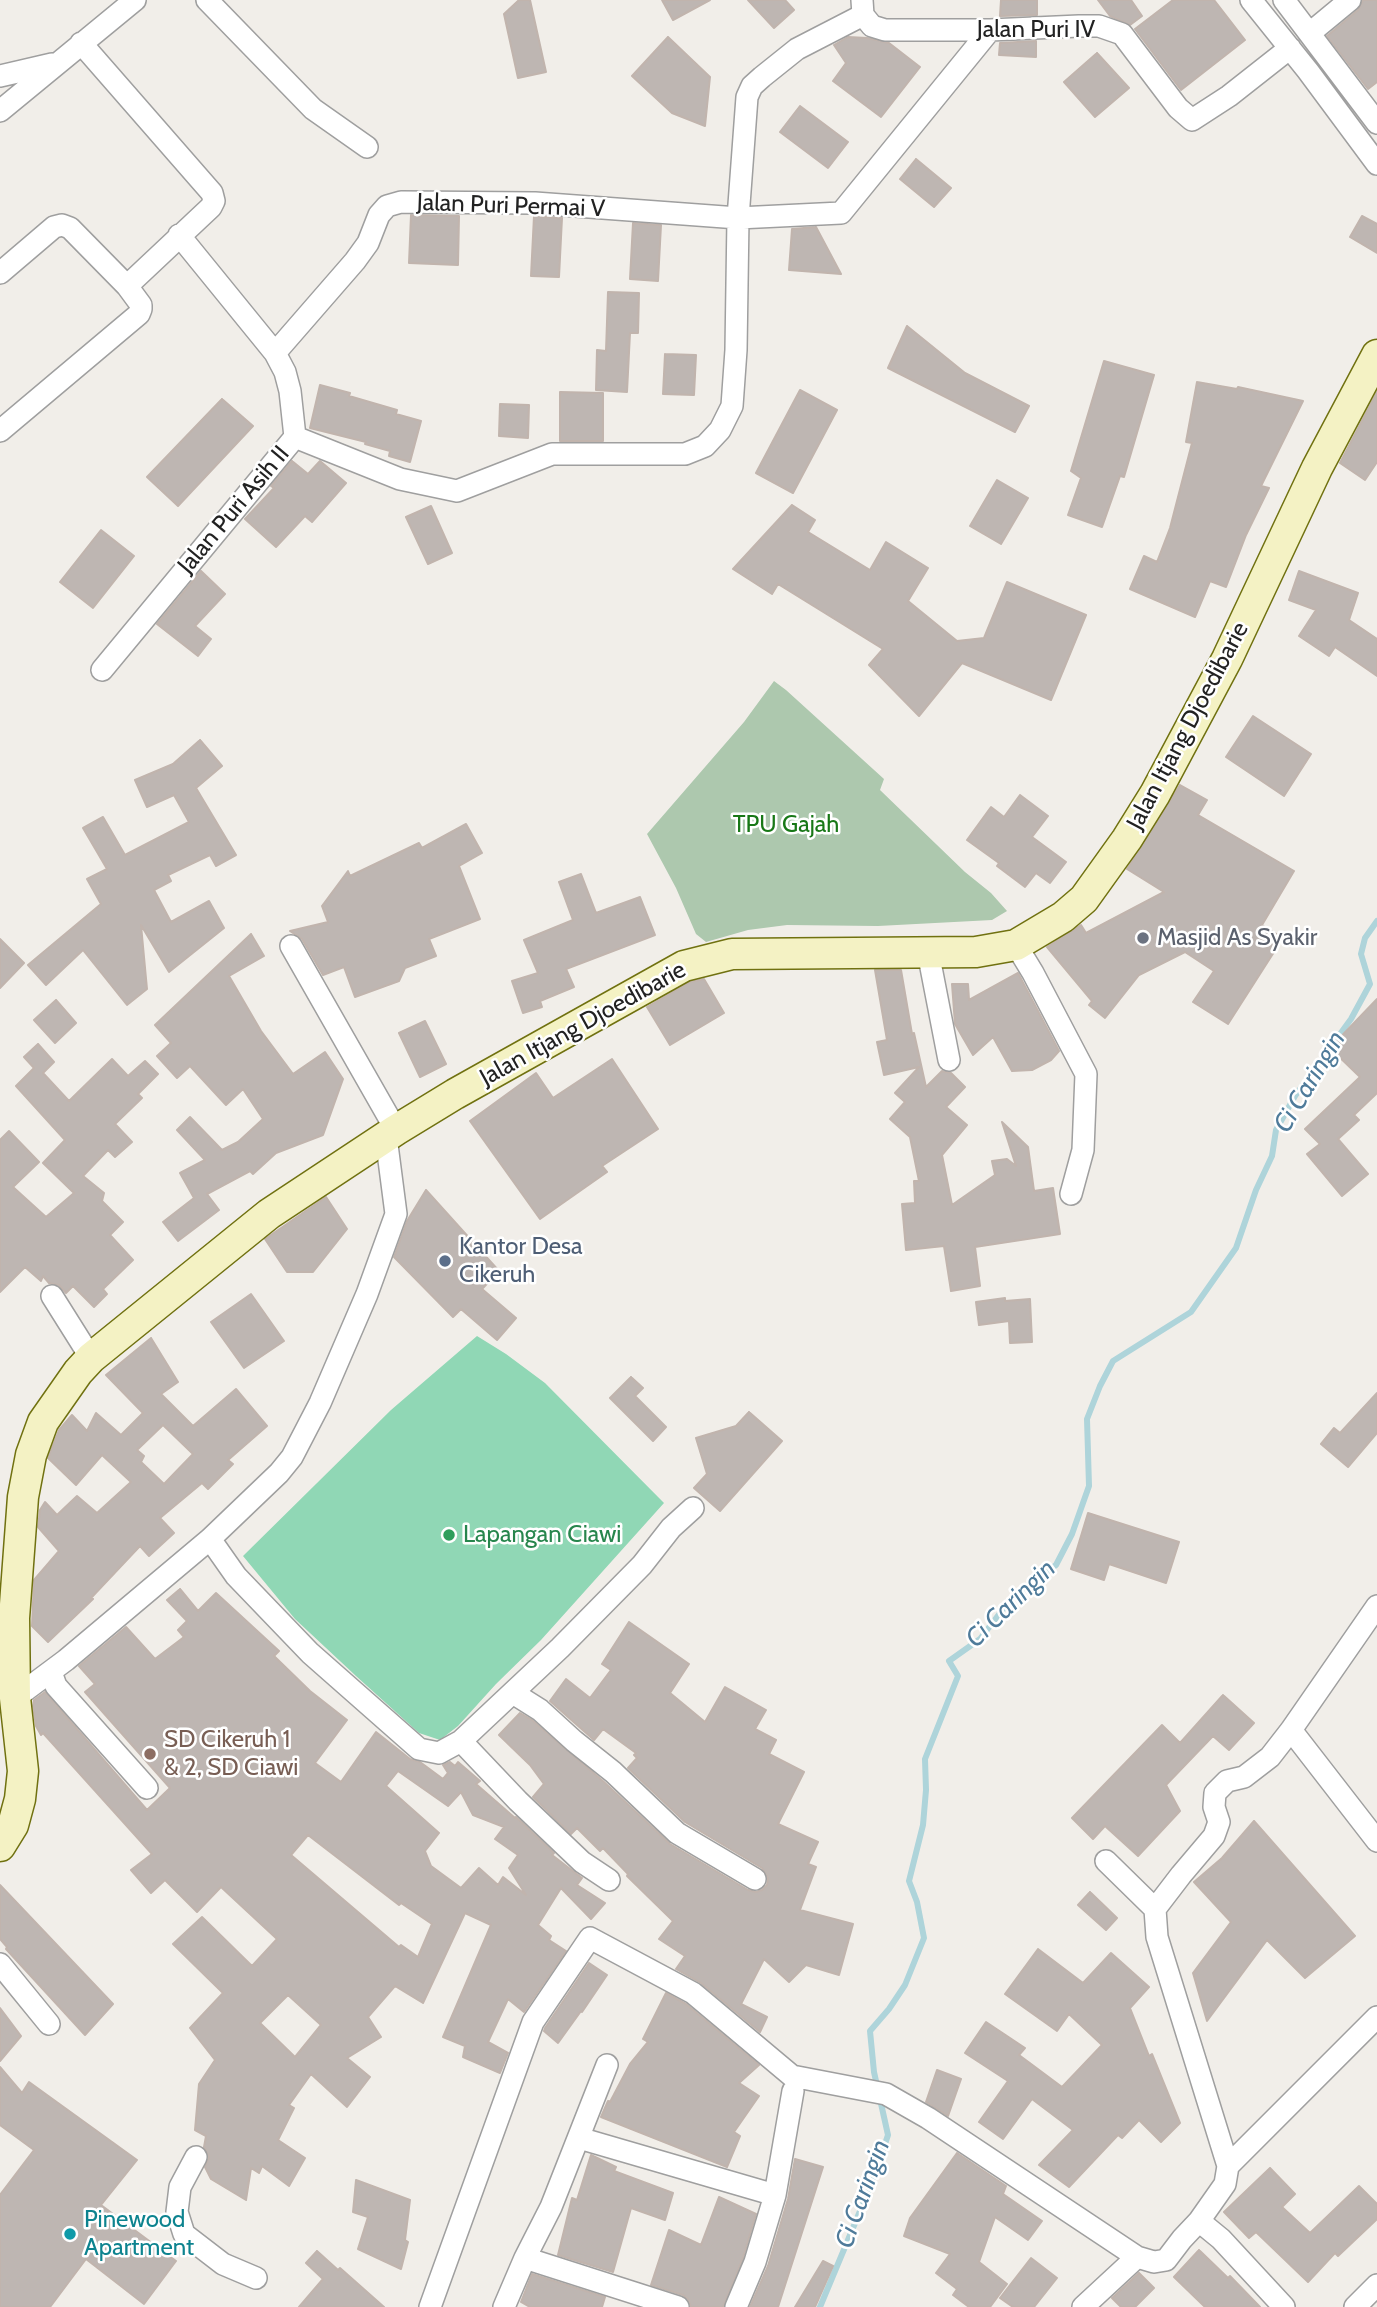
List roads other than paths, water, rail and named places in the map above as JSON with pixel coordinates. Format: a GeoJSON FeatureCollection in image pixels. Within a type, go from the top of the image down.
{"type":"FeatureCollection","features":[{"type":"Feature","properties":{"kind":"main road","name":"Jalan Itjang Djoedibarie"},"geometry":{"type":"LineString","coordinates":[[0,1846],[13,1825],[23,1771],[15,1698],[14,1618],[23,1497],[31,1455],[43,1422],[78,1372],[91,1358],[269,1214],[391,1133],[684,967],[732,954],[975,952],[1016,945],[1063,917],[1084,899],[1155,794],[1227,659],[1317,468],[1377,355]]}},
{"type":"Feature","properties":{"kind":"street"},"geometry":{"type":"LineString","coordinates":[[207,0],[313,109],[367,147]]}},
{"type":"Feature","properties":{"kind":"street"},"geometry":{"type":"LineString","coordinates":[[1251,0],[1368,136],[1377,164]]}},
{"type":"Feature","properties":{"kind":"street"},"geometry":{"type":"LineString","coordinates":[[1284,0],[1377,123]]}},
{"type":"Feature","properties":{"kind":"street"},"geometry":{"type":"LineString","coordinates":[[1310,33],[1350,0]]}},
{"type":"Feature","properties":{"kind":"street"},"geometry":{"type":"LineString","coordinates":[[0,111],[131,2]]}},
{"type":"Feature","properties":{"kind":"street"},"geometry":{"type":"LineString","coordinates":[[295,437],[400,479],[457,491],[552,454],[685,454],[705,446],[714,438],[732,407],[736,350],[738,218],[747,97],[752,86],[797,49],[863,7]]}},
{"type":"Feature","properties":{"kind":"street","name":"Jalan Puri IV"},"geometry":{"type":"LineString","coordinates":[[863,7],[872,26],[885,30],[1099,26],[1122,34],[1178,108],[1192,120],[1229,96],[1290,48]]}},
{"type":"Feature","properties":{"kind":"street"},"geometry":{"type":"LineString","coordinates":[[738,218],[841,213],[990,30]]}},
{"type":"Feature","properties":{"kind":"street"},"geometry":{"type":"LineString","coordinates":[[81,43],[212,193],[214,201],[211,207],[127,286]]}},
{"type":"Feature","properties":{"kind":"street"},"geometry":{"type":"LineString","coordinates":[[0,76],[57,62]]}},
{"type":"Feature","properties":{"kind":"street","name":"Jalan Puri Permai V"},"geometry":{"type":"LineString","coordinates":[[275,353],[355,261],[368,243],[379,215],[387,206],[401,202],[535,204],[738,218]]}},
{"type":"Feature","properties":{"kind":"street"},"geometry":{"type":"LineString","coordinates":[[0,273],[54,227],[62,225],[70,228],[127,286],[141,305],[139,314],[0,431]]}},
{"type":"Feature","properties":{"kind":"street","name":"Jalan Puri Asih II"},"geometry":{"type":"LineString","coordinates":[[102,670],[295,437],[290,391],[285,372],[275,353],[179,235]]}},
{"type":"Feature","properties":{"kind":"street"},"geometry":{"type":"LineString","coordinates":[[1016,945],[1086,1074],[1083,1150],[1071,1194]]}},
{"type":"Feature","properties":{"kind":"street"},"geometry":{"type":"LineString","coordinates":[[15,1698],[51,1672],[210,1539],[279,1473],[297,1447],[320,1403],[367,1294],[396,1214],[391,1133],[291,946]]}},
{"type":"Feature","properties":{"kind":"street"},"geometry":{"type":"LineString","coordinates":[[928,952],[949,1060]]}},
{"type":"Feature","properties":{"kind":"street"},"geometry":{"type":"LineString","coordinates":[[52,1296],[91,1358]]}},
{"type":"Feature","properties":{"kind":"street"},"geometry":{"type":"LineString","coordinates":[[210,1539],[236,1576],[310,1653],[419,1749],[439,1753],[461,1741],[513,1693],[609,1600],[642,1565],[670,1528],[693,1507]]}},
{"type":"Feature","properties":{"kind":"street"},"geometry":{"type":"LineString","coordinates":[[1155,1909],[1214,1836],[1220,1822],[1214,1807],[1214,1793],[1227,1781],[1244,1777],[1270,1757],[1377,1606]]}},
{"type":"Feature","properties":{"kind":"street"},"geometry":{"type":"LineString","coordinates":[[51,1672],[56,1686],[147,1788]]}},
{"type":"Feature","properties":{"kind":"street"},"geometry":{"type":"LineString","coordinates":[[513,1693],[540,1710],[677,1833],[755,1879]]}},
{"type":"Feature","properties":{"kind":"street"},"geometry":{"type":"LineString","coordinates":[[1291,1730],[1377,1841]]}},
{"type":"Feature","properties":{"kind":"street"},"geometry":{"type":"LineString","coordinates":[[461,1741],[518,1801],[582,1862],[609,1880]]}},
{"type":"Feature","properties":{"kind":"street"},"geometry":{"type":"LineString","coordinates":[[429,2307],[533,2022],[590,1938],[693,1993],[792,2076],[878,2092],[928,2118],[1137,2257],[1164,2262],[1199,2221],[1225,2184],[1228,2166],[1157,1937],[1155,1909],[1106,1861]]}},
{"type":"Feature","properties":{"kind":"street"},"geometry":{"type":"LineString","coordinates":[[0,1964],[49,2024]]}},
{"type":"Feature","properties":{"kind":"street"},"geometry":{"type":"LineString","coordinates":[[1228,2166],[1377,2017]]}},
{"type":"Feature","properties":{"kind":"street"},"geometry":{"type":"LineString","coordinates":[[504,2307],[551,2207],[607,2065]]}},
{"type":"Feature","properties":{"kind":"street"},"geometry":{"type":"LineString","coordinates":[[736,2307],[755,2262],[775,2195],[793,2091]]}},
{"type":"Feature","properties":{"kind":"street"},"geometry":{"type":"LineString","coordinates":[[579,2138],[775,2195]]}},
{"type":"Feature","properties":{"kind":"street"},"geometry":{"type":"LineString","coordinates":[[196,2157],[180,2187],[177,2212],[184,2234],[223,2264],[256,2278]]}},
{"type":"Feature","properties":{"kind":"street"},"geometry":{"type":"LineString","coordinates":[[1199,2221],[1221,2239],[1284,2307]]}},
{"type":"Feature","properties":{"kind":"street"},"geometry":{"type":"LineString","coordinates":[[1083,2307],[1137,2257]]}},
{"type":"Feature","properties":{"kind":"street"},"geometry":{"type":"LineString","coordinates":[[525,2258],[678,2307]]}},
{"type":"Feature","properties":{"kind":"street"},"geometry":{"type":"LineString","coordinates":[[1355,2307],[1377,2286]]}},
{"type":"Feature","properties":{"kind":"waterway","name":"Ci Caringin"},"geometry":{"type":"LineString","coordinates":[[820,2307],[873,2180],[888,2135],[874,2072],[870,2031],[905,1985],[924,1938],[917,1902],[909,1881],[923,1825],[925,1759],[958,1676],[949,1661],[980,1639],[1014,1595],[1056,1565],[1072,1534],[1089,1486],[1087,1419],[1100,1386],[1113,1361],[1191,1312],[1236,1248],[1256,1190],[1272,1156],[1276,1130],[1295,1096],[1351,1019],[1370,984],[1361,954],[1365,938],[1377,921]]}},
{"type":"Feature","properties":{"kind":"place","name":"Masjid As Syakir"},"geometry":{"type":"Point","coordinates":[1143,938]}},
{"type":"Feature","properties":{"kind":"place","name":"Kantor Desa Cikeruh"},"geometry":{"type":"Point","coordinates":[445,1261]}},
{"type":"Feature","properties":{"kind":"place","name":"Lapangan Ciawi"},"geometry":{"type":"Point","coordinates":[449,1535]}},
{"type":"Feature","properties":{"kind":"place","name":"SD Cikeruh 1 & 2, SD Ciawi"},"geometry":{"type":"Point","coordinates":[150,1754]}},
{"type":"Feature","properties":{"kind":"place","name":"Pinewood Apartment"},"geometry":{"type":"Point","coordinates":[70,2234]}},
{"type":"Feature","properties":{"kind":"park label","name":"TPU Gajah"},"geometry":{"type":"Point","coordinates":[786,825]}}]}
